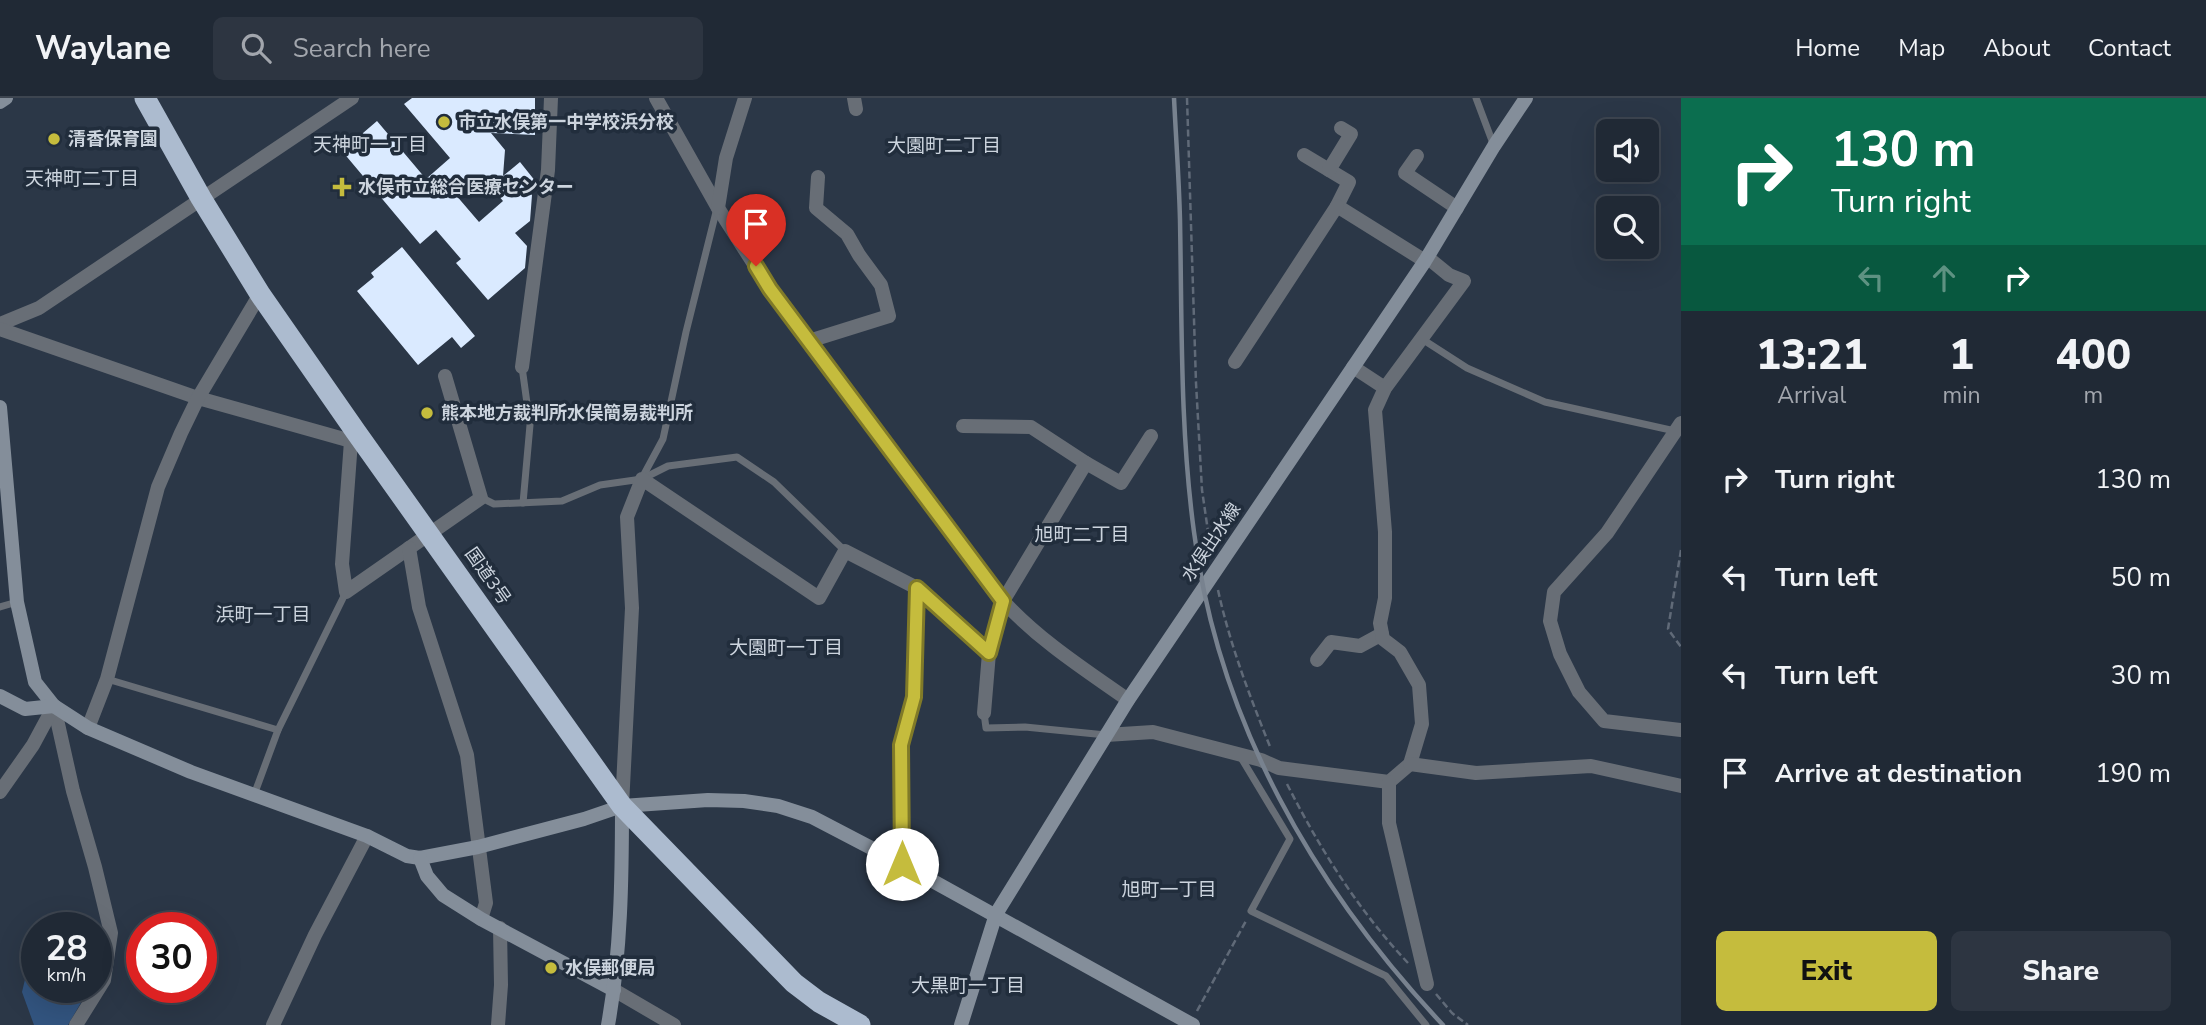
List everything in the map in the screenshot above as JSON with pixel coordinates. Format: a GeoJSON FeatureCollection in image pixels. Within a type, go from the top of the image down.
{"type":"FeatureCollection","features":[{"type":"Feature","properties":{"kind":"highway","name":"国道3号"},"geometry":{"type":"LineString","coordinates":[[145,98],[201,198],[260,294],[353,436],[430,533],[622,806],[794,984],[860,1025]]}},
{"type":"Feature","properties":{"kind":"street"},"geometry":{"type":"LineString","coordinates":[[0,102],[6,98]]}},
{"type":"Feature","properties":{"kind":"street"},"geometry":{"type":"LineString","coordinates":[[0,326],[39,307],[352,98]]}},
{"type":"Feature","properties":{"kind":"street"},"geometry":{"type":"LineString","coordinates":[[522,367],[548,170],[551,98]]}},
{"type":"Feature","properties":{"kind":"street"},"geometry":{"type":"LineString","coordinates":[[656,98],[718,208],[770,289],[1003,601],[1026,626],[1050,646],[1128,700]]}},
{"type":"Feature","properties":{"kind":"street"},"geometry":{"type":"LineString","coordinates":[[718,208],[726,158],[745,98]]}},
{"type":"Feature","properties":{"kind":"street","name":"水俣出水線"},"geometry":{"type":"LineString","coordinates":[[961,1025],[996,914],[1128,700],[1426,259],[1526,98]]}},
{"type":"Feature","properties":{"kind":"street"},"geometry":{"type":"LineString","coordinates":[[1329,170],[1351,134]]}},
{"type":"Feature","properties":{"kind":"street"},"geometry":{"type":"LineString","coordinates":[[1235,362],[1338,206],[1349,182],[1304,155]]}},
{"type":"Feature","properties":{"kind":"street"},"geometry":{"type":"LineString","coordinates":[[1417,156],[1405,173],[1457,208]]}},
{"type":"Feature","properties":{"kind":"street"},"geometry":{"type":"LineString","coordinates":[[809,341],[889,316],[881,285],[847,234],[816,208],[818,177]]}},
{"type":"Feature","properties":{"kind":"street"},"geometry":{"type":"LineString","coordinates":[[1106,735],[1153,732],[1279,768],[1389,782],[1410,764],[1422,724],[1419,685],[1400,652],[1383,639],[1380,623],[1385,598],[1385,532],[1375,410],[1385,388],[1464,281],[1448,275],[1338,206]]}},
{"type":"Feature","properties":{"kind":"street"},"geometry":{"type":"LineString","coordinates":[[88,728],[107,679],[158,487],[198,398],[260,294]]}},
{"type":"Feature","properties":{"kind":"street"},"geometry":{"type":"LineString","coordinates":[[0,326],[198,398],[353,436],[342,564],[346,592],[481,498],[445,376]]}},
{"type":"Feature","properties":{"kind":"street"},"geometry":{"type":"LineString","coordinates":[[1353,367],[1385,388]]}},
{"type":"Feature","properties":{"kind":"street"},"geometry":{"type":"LineString","coordinates":[[0,407],[5,525],[17,602],[35,682],[54,706],[88,728],[191,772],[367,836],[407,856],[420,858],[478,847],[622,806],[708,800],[744,800],[778,806],[812,817],[902,864],[1191,1024]]}},
{"type":"Feature","properties":{"kind":"street"},"geometry":{"type":"LineString","coordinates":[[963,426],[1031,427],[1121,483],[1151,436]]}},
{"type":"Feature","properties":{"kind":"street"},"geometry":{"type":"LineString","coordinates":[[1679,427],[1607,533],[1554,592],[1549,621],[1560,654],[1579,692],[1604,721],[1681,730]]}},
{"type":"Feature","properties":{"kind":"street"},"geometry":{"type":"LineString","coordinates":[[984,713],[989,653],[1003,601],[1086,463]]}},
{"type":"Feature","properties":{"kind":"street"},"geometry":{"type":"LineString","coordinates":[[608,1025],[614,990],[622,857],[632,608],[627,517],[642,479],[819,598],[845,551],[917,588],[989,653]]}},
{"type":"Feature","properties":{"kind":"street"},"geometry":{"type":"LineString","coordinates":[[409,548],[419,607],[467,755],[486,903],[481,919]]}},
{"type":"Feature","properties":{"kind":"street"},"geometry":{"type":"LineString","coordinates":[[902,864],[901,745],[914,697],[917,588]]}},
{"type":"Feature","properties":{"kind":"street"},"geometry":{"type":"LineString","coordinates":[[1317,660],[1331,642],[1360,646],[1382,634]]}},
{"type":"Feature","properties":{"kind":"street"},"geometry":{"type":"LineString","coordinates":[[0,696],[25,709],[54,706]]}},
{"type":"Feature","properties":{"kind":"street"},"geometry":{"type":"LineString","coordinates":[[0,792],[33,745],[54,706]]}},
{"type":"Feature","properties":{"kind":"street"},"geometry":{"type":"LineString","coordinates":[[54,706],[111,933],[104,980],[76,1025]]}},
{"type":"Feature","properties":{"kind":"street"},"geometry":{"type":"LineString","coordinates":[[1410,764],[1476,773],[1591,766],[1681,786]]}},
{"type":"Feature","properties":{"kind":"street"},"geometry":{"type":"LineString","coordinates":[[1389,782],[1389,822],[1427,984]]}},
{"type":"Feature","properties":{"kind":"street"},"geometry":{"type":"LineString","coordinates":[[273,1025],[315,935],[367,836]]}},
{"type":"Feature","properties":{"kind":"street"},"geometry":{"type":"LineString","coordinates":[[420,858],[427,876],[443,895],[481,919],[674,1025]]}},
{"type":"Feature","properties":{"kind":"street"},"geometry":{"type":"LineString","coordinates":[[498,1025],[501,985],[500,928]]}},
{"type":"Feature","properties":{"kind":"lane"},"geometry":{"type":"LineString","coordinates":[[1476,98],[1494,146]]}},
{"type":"Feature","properties":{"kind":"lane"},"geometry":{"type":"LineString","coordinates":[[642,479],[663,439],[686,332],[718,208]]}},
{"type":"Feature","properties":{"kind":"lane"},"geometry":{"type":"LineString","coordinates":[[1422,339],[1467,368],[1545,402],[1679,427]]}},
{"type":"Feature","properties":{"kind":"lane"},"geometry":{"type":"LineString","coordinates":[[522,367],[530,425],[523,503]]}},
{"type":"Feature","properties":{"kind":"lane"},"geometry":{"type":"LineString","coordinates":[[481,498],[494,504],[562,501],[600,485],[642,479],[668,466],[737,457],[774,482],[845,551]]}},
{"type":"Feature","properties":{"kind":"lane"},"geometry":{"type":"LineString","coordinates":[[254,795],[278,730],[346,592]]}},
{"type":"Feature","properties":{"kind":"lane"},"geometry":{"type":"LineString","coordinates":[[0,607],[17,602]]}},
{"type":"Feature","properties":{"kind":"lane"},"geometry":{"type":"LineString","coordinates":[[107,679],[278,730]]}},
{"type":"Feature","properties":{"kind":"lane"},"geometry":{"type":"LineString","coordinates":[[984,713],[986,728],[1025,727],[1106,735]]}},
{"type":"Feature","properties":{"kind":"lane"},"geometry":{"type":"LineString","coordinates":[[1240,755],[1290,839],[1251,911],[1386,976],[1426,1025]]}},
{"type":"Feature","properties":{"kind":"path"},"geometry":{"type":"LineString","coordinates":[[1187,98],[1201,477],[1214,571],[1234,649],[1279,768],[1336,872],[1379,933],[1408,964]]}},
{"type":"Feature","properties":{"kind":"path"},"geometry":{"type":"LineString","coordinates":[[1681,551],[1668,629],[1681,647]]}},
{"type":"Feature","properties":{"kind":"path"},"geometry":{"type":"LineString","coordinates":[[1191,1024],[1251,911]]}},
{"type":"Feature","properties":{"kind":"path"},"geometry":{"type":"LineString","coordinates":[[1427,984],[1452,1013],[1468,1025]]}},
{"type":"Feature","properties":{"kind":"shaded area"},"geometry":{"type":"Polygon","coordinates":[[[26,1003],[81,1003],[68,1025],[34,1025],[26,1003]]]}},
{"type":"Feature","properties":{"kind":"building"},"geometry":{"type":"Polygon","coordinates":[[[412,98],[535,98],[535,135],[491,133],[505,150],[503,176],[520,162],[536,182],[527,189],[532,195],[530,221],[515,233],[527,246],[525,268],[488,300],[456,263],[461,259],[436,230],[420,244],[342,151],[377,121],[426,179],[450,158],[404,104],[412,98]],[[474,177],[455,194],[479,222],[503,201],[487,182],[481,186],[474,177]]]}},
{"type":"Feature","properties":{"kind":"building"},"geometry":{"type":"Polygon","coordinates":[[[402,247],[475,336],[461,348],[452,337],[418,365],[357,291],[374,277],[371,273],[402,247]]]}},
{"type":"Feature","properties":{"kind":"railway"},"geometry":{"type":"LineString","coordinates":[[1174,98],[1189,493],[1206,602],[1225,670],[1249,735],[1279,798],[1314,859],[1353,917],[1396,972],[1443,1025]]}},
{"type":"Feature","properties":{"kind":"place","name":"市立水俣第一中学校浜分校"},"geometry":{"type":"Point","coordinates":[444,122]}},
{"type":"Feature","properties":{"kind":"place","name":"清香保育園"},"geometry":{"type":"Point","coordinates":[54,139]}},
{"type":"Feature","properties":{"kind":"place","name":"水俣市立総合医療センター"},"geometry":{"type":"Point","coordinates":[342,187]}},
{"type":"Feature","properties":{"kind":"place","name":"熊本地方裁判所水俣簡易裁判所"},"geometry":{"type":"Point","coordinates":[427,413]}},
{"type":"Feature","properties":{"kind":"place","name":"水俣郵便局"},"geometry":{"type":"Point","coordinates":[551,968]}},
{"type":"Feature","properties":{"kind":"district","name":"天神町一丁目"},"geometry":{"type":"Point","coordinates":[370,144]}},
{"type":"Feature","properties":{"kind":"district","name":"大園町二丁目"},"geometry":{"type":"Point","coordinates":[944,145]}},
{"type":"Feature","properties":{"kind":"district","name":"天神町二丁目"},"geometry":{"type":"Point","coordinates":[82,178]}},
{"type":"Feature","properties":{"kind":"district","name":"旭町二丁目"},"geometry":{"type":"Point","coordinates":[1082,534]}},
{"type":"Feature","properties":{"kind":"district","name":"浜町一丁目"},"geometry":{"type":"Point","coordinates":[263,614]}},
{"type":"Feature","properties":{"kind":"district","name":"大園町一丁目"},"geometry":{"type":"Point","coordinates":[786,647]}},
{"type":"Feature","properties":{"kind":"district","name":"旭町一丁目"},"geometry":{"type":"Point","coordinates":[1169,889]}},
{"type":"Feature","properties":{"kind":"district","name":"大黒町一丁目"},"geometry":{"type":"Point","coordinates":[968,985]}},
{"type":"Feature","properties":{"kind":"route"},"geometry":{"type":"LineString","coordinates":[[756,266],[770,289],[1003,601],[989,653],[917,588],[914,697],[901,745],[902,864]]}}]}
